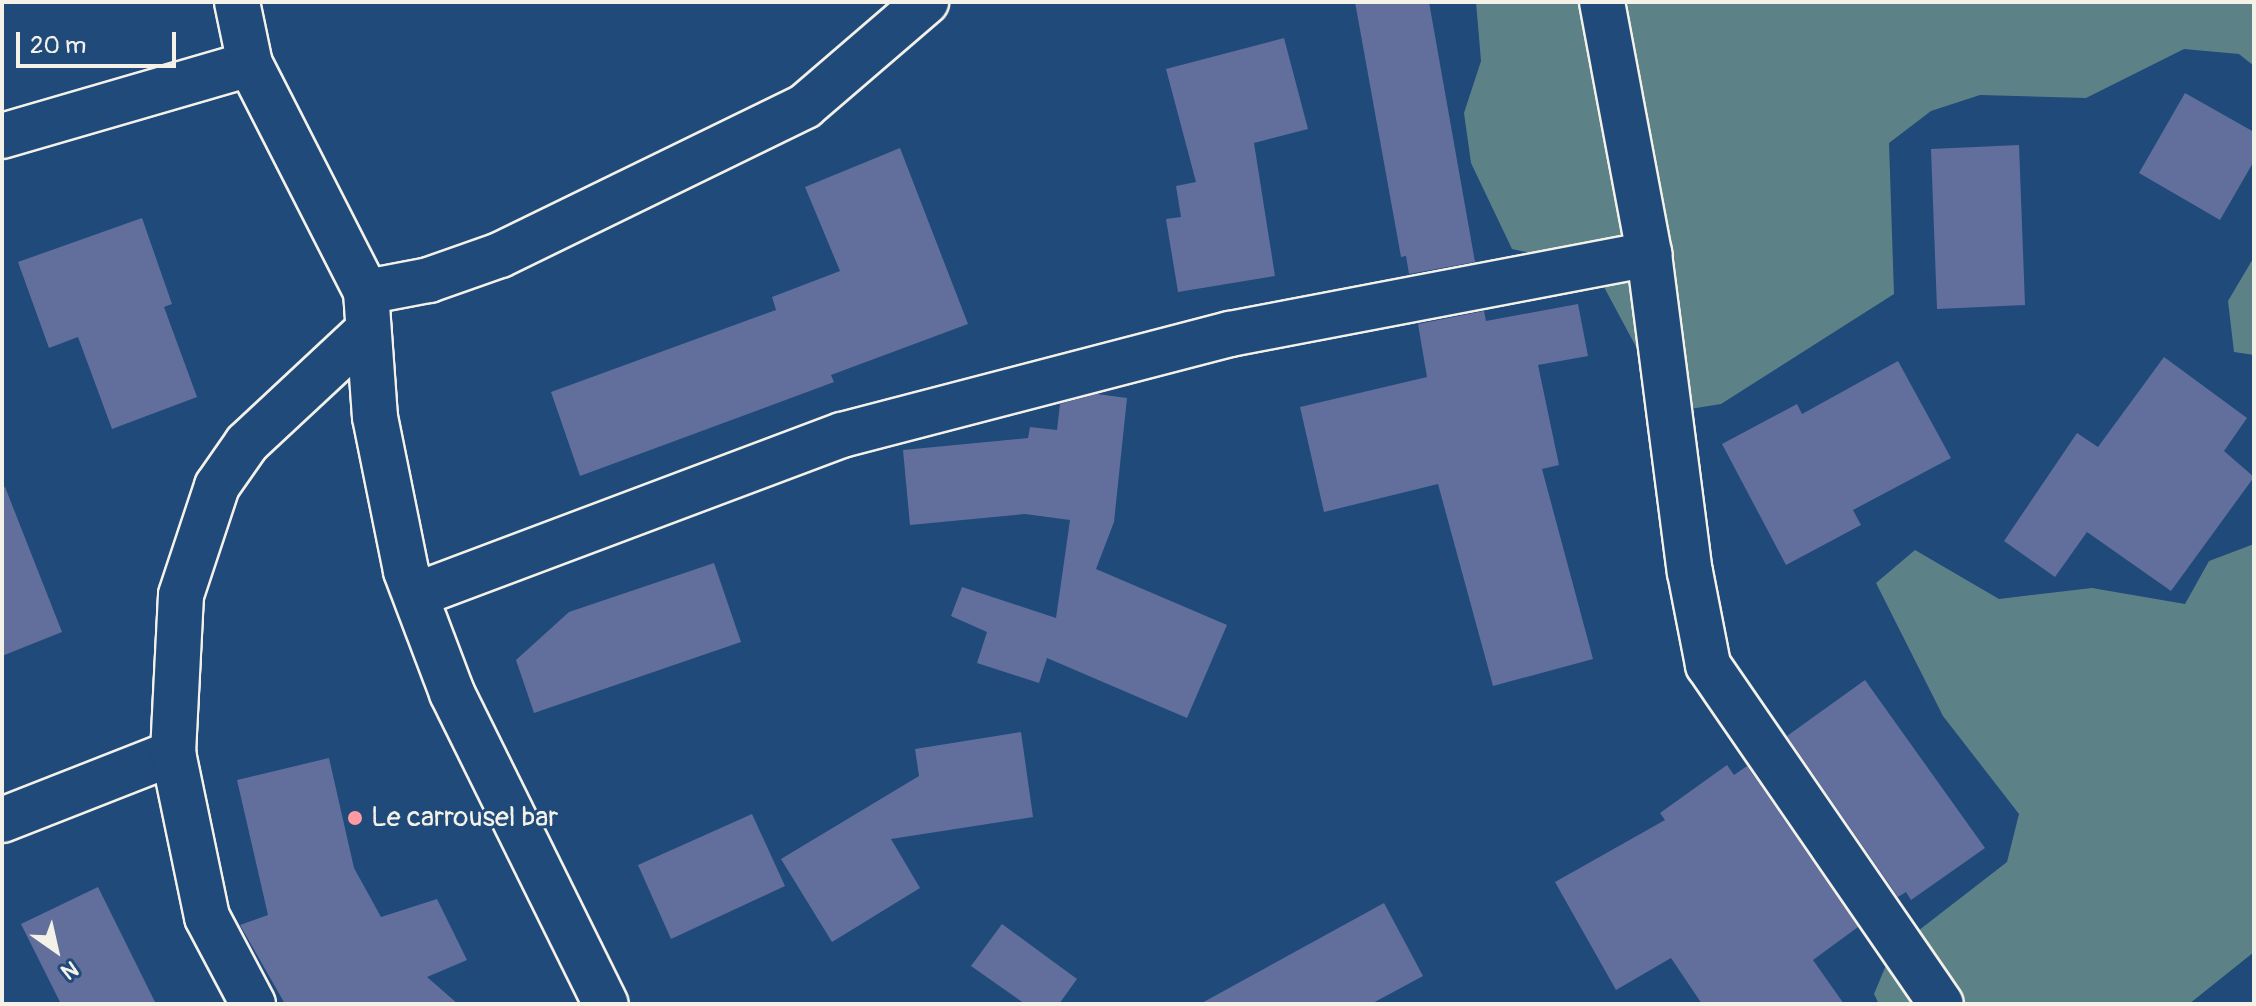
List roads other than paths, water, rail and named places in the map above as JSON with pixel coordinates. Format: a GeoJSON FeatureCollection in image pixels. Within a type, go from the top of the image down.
{"type":"FeatureCollection","features":[{"type":"Feature","properties":{"kind":"street"},"geometry":{"type":"LineString","coordinates":[[237,2],[250,64],[366,311],[375,417],[416,595],[452,693],[606,1004]]}},
{"type":"Feature","properties":{"kind":"street"},"geometry":{"type":"LineString","coordinates":[[253,1004],[207,917],[173,753],[181,595],[217,486],[247,443],[366,311],[429,280],[500,255],[805,106],[926,2]]}},
{"type":"Feature","properties":{"kind":"street"},"geometry":{"type":"LineString","coordinates":[[1602,2],[1649,254],[1690,572],[1708,665],[1941,1004]]}},
{"type":"Feature","properties":{"kind":"street"},"geometry":{"type":"LineString","coordinates":[[2,136],[250,64]]}},
{"type":"Feature","properties":{"kind":"street"},"geometry":{"type":"LineString","coordinates":[[416,595],[842,435],[1230,334],[1649,254]]}},
{"type":"Feature","properties":{"kind":"street"},"geometry":{"type":"LineString","coordinates":[[2,820],[173,753]]}},
{"type":"Feature","properties":{"kind":"place","name":"Le carrousel bar"},"geometry":{"type":"Point","coordinates":[355,818]}}]}
